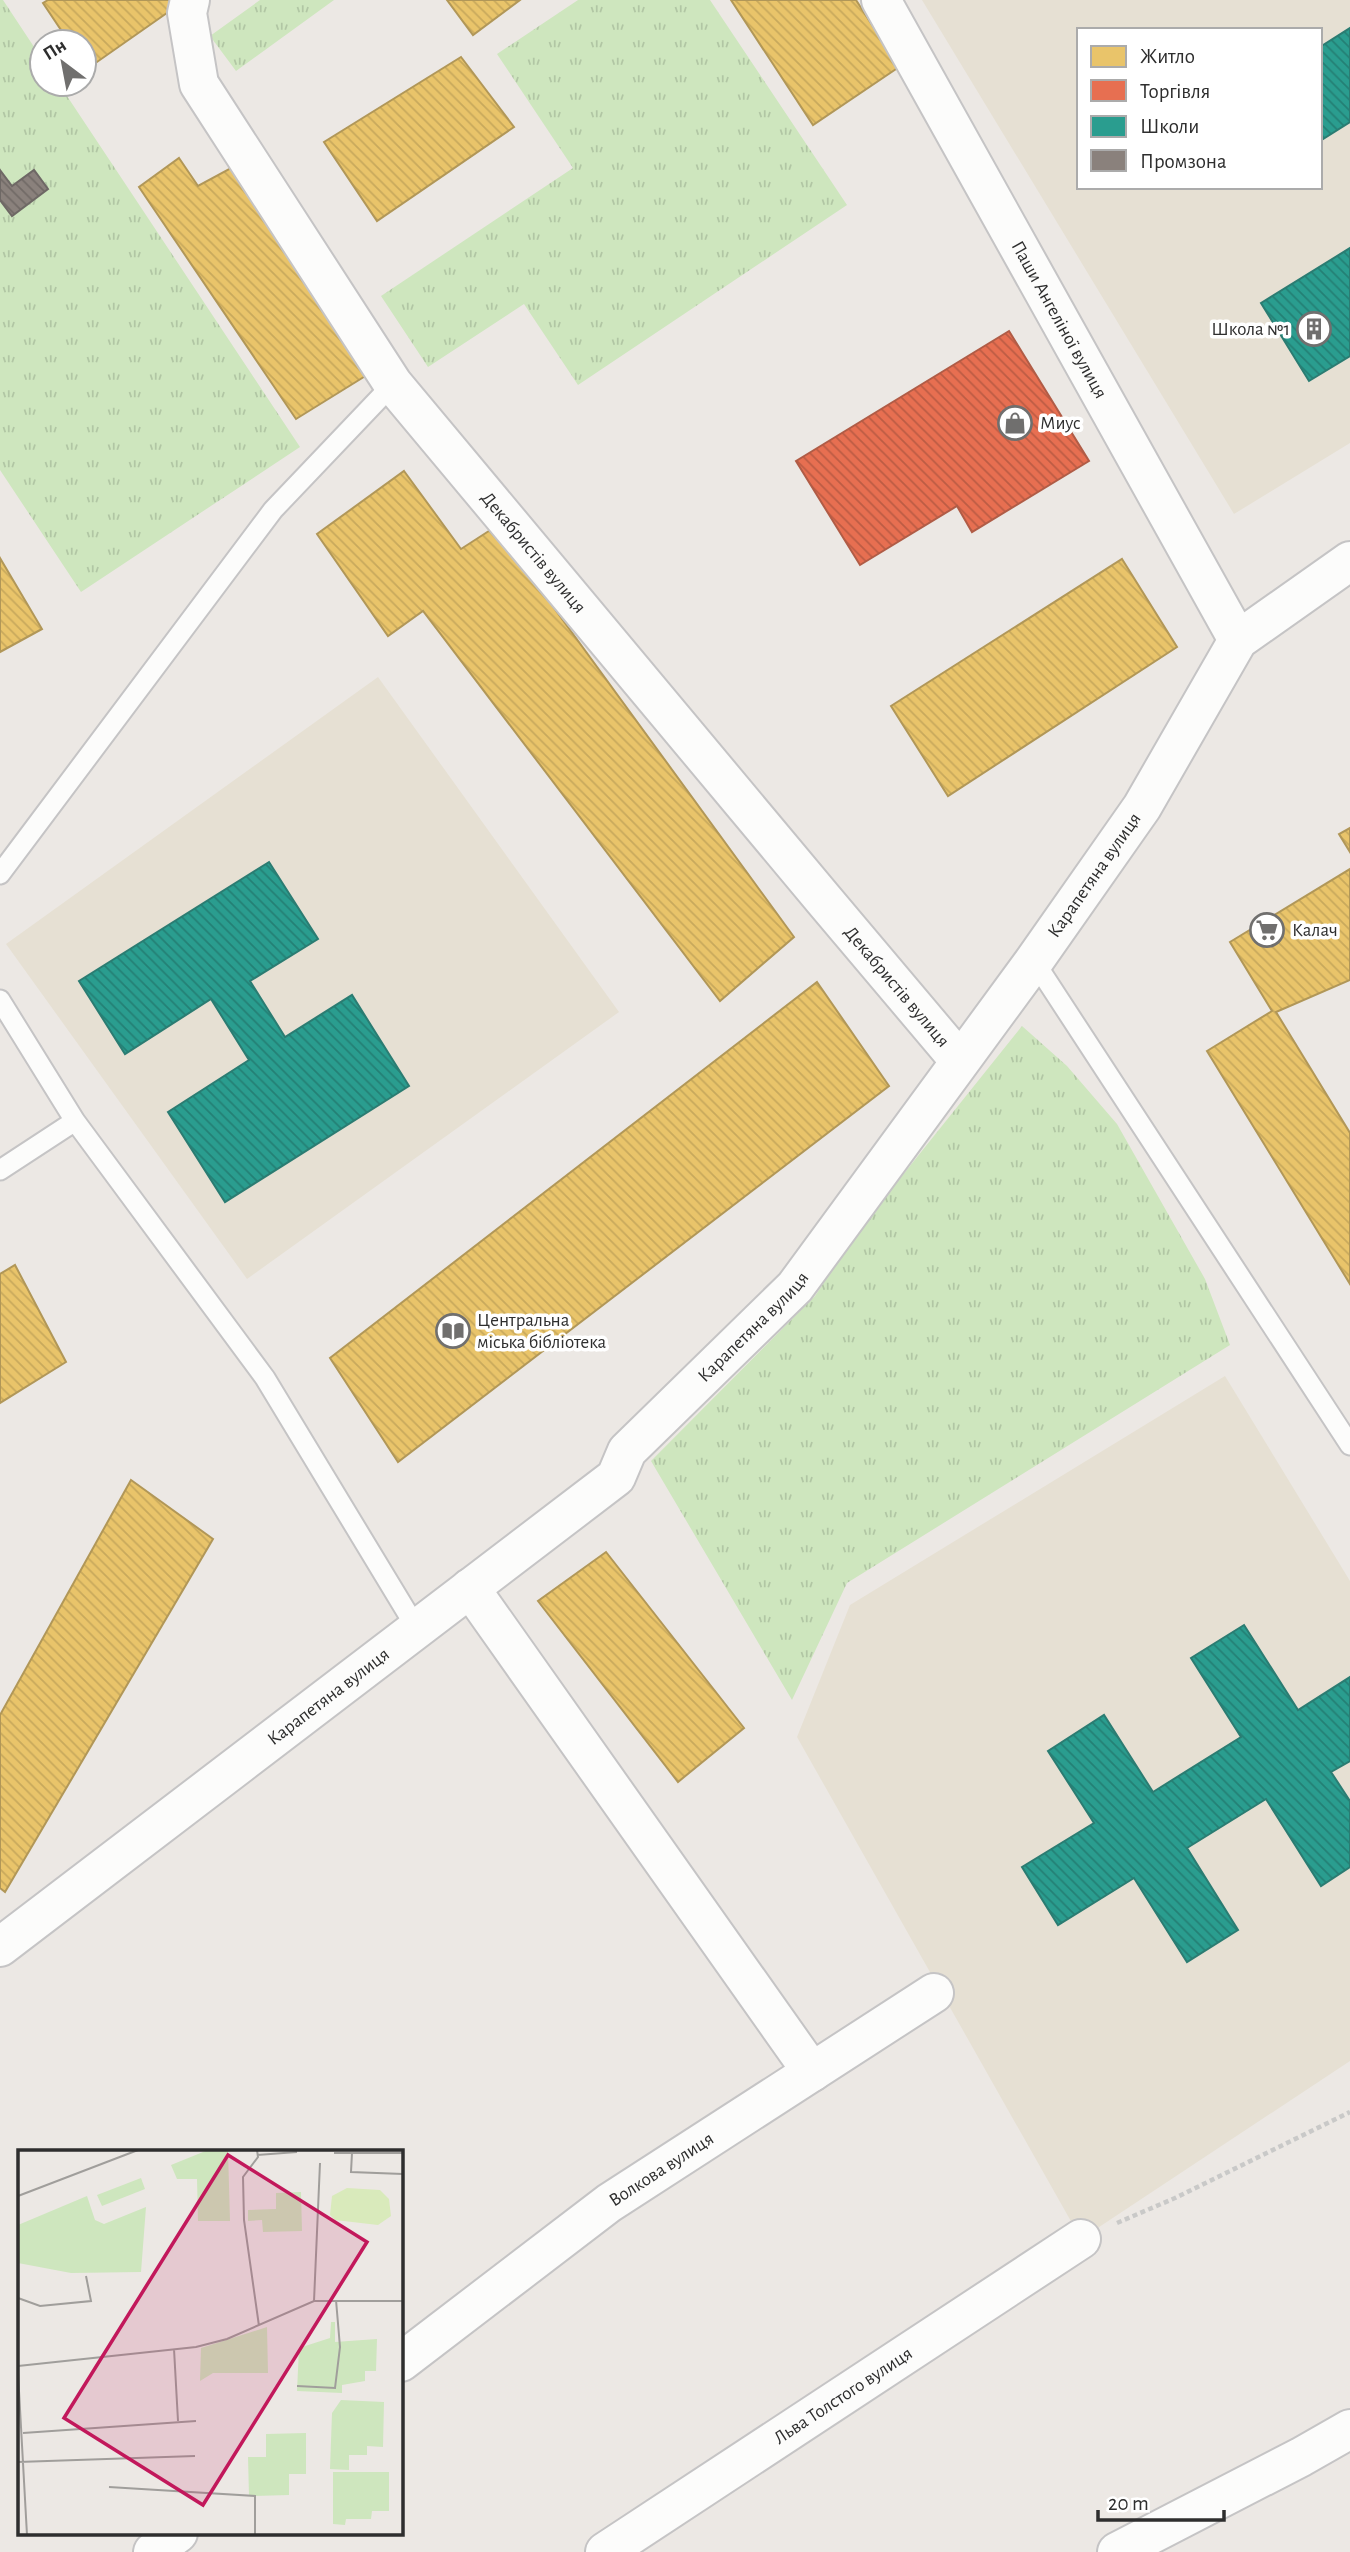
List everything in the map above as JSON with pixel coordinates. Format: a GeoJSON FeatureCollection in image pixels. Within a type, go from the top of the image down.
{"type":"FeatureCollection","features":[{"type":"Feature","properties":{"kind":"street","name":"Декабристів вулиця"},"geometry":{"type":"LineString","coordinates":[[190,0],[187,13],[198,84],[393,384],[960,1060]]}},
{"type":"Feature","properties":{"kind":"street","name":"Паши Ангеліної вулиця"},"geometry":{"type":"LineString","coordinates":[[881,0],[1238,640]]}},
{"type":"Feature","properties":{"kind":"street","name":"Карапетяна вулиця"},"geometry":{"type":"LineString","coordinates":[[0,1947],[616,1478],[627,1451],[795,1287],[1034,961],[1142,807],[1238,640],[1350,561]]}},
{"type":"Feature","properties":{"kind":"street"},"geometry":{"type":"LineString","coordinates":[[470,1588],[812,2072]]}},
{"type":"Feature","properties":{"kind":"street","name":"Волкова вулиця"},"geometry":{"type":"LineString","coordinates":[[402,2361],[609,2203],[934,1993]]}},
{"type":"Feature","properties":{"kind":"street","name":"Льва Толстого вулиця"},"geometry":{"type":"LineString","coordinates":[[605,2552],[1081,2239]]}},
{"type":"Feature","properties":{"kind":"street"},"geometry":{"type":"LineString","coordinates":[[1117,2552],[1350,2429]]}},
{"type":"Feature","properties":{"kind":"street"},"geometry":{"type":"LineString","coordinates":[[153,2552],[177,2534]]}},
{"type":"Feature","properties":{"kind":"lane"},"geometry":{"type":"LineString","coordinates":[[1,868],[274,510],[393,384]]}},
{"type":"Feature","properties":{"kind":"lane"},"geometry":{"type":"LineString","coordinates":[[1034,961],[1350,1445]]}},
{"type":"Feature","properties":{"kind":"lane"},"geometry":{"type":"LineString","coordinates":[[0,1000],[75,1121],[265,1378],[417,1629]]}},
{"type":"Feature","properties":{"kind":"lane"},"geometry":{"type":"LineString","coordinates":[[0,1170],[75,1121]]}},
{"type":"Feature","properties":{"kind":"path"},"geometry":{"type":"LineString","coordinates":[[1081,2239],[1175,2198],[1350,2112]]}},
{"type":"Feature","properties":{"kind":"shaded area"},"geometry":{"type":"Polygon","coordinates":[[[922,0],[1350,0],[1350,443],[1234,514],[922,0]]]}},
{"type":"Feature","properties":{"kind":"shaded area"},"geometry":{"type":"Polygon","coordinates":[[[378,677],[619,1012],[247,1279],[6,944],[378,677]]]}},
{"type":"Feature","properties":{"kind":"shaded area"},"geometry":{"type":"Polygon","coordinates":[[[1225,1376],[1350,1581],[1350,2061],[1081,2239],[797,1737],[850,1605],[1225,1376]]]}},
{"type":"Feature","properties":{"kind":"green space"},"geometry":{"type":"Polygon","coordinates":[[[0,0],[3,0],[28,38],[28,98],[68,98],[300,447],[81,592],[0,470],[0,0]]]}},
{"type":"Feature","properties":{"kind":"green space"},"geometry":{"type":"Polygon","coordinates":[[[260,0],[334,0],[236,71],[210,36],[260,0]]]}},
{"type":"Feature","properties":{"kind":"green space"},"geometry":{"type":"Polygon","coordinates":[[[578,0],[710,0],[847,205],[578,385],[524,304],[428,367],[381,296],[573,168],[497,54],[578,0]]]}},
{"type":"Feature","properties":{"kind":"green space"},"geometry":{"type":"Polygon","coordinates":[[[1022,1026],[1067,1066],[1117,1124],[1205,1279],[1230,1345],[847,1583],[792,1700],[651,1461],[815,1296],[857,1232],[1022,1026]]]}},
{"type":"Feature","properties":{"kind":"building: Житло"},"geometry":{"type":"Polygon","coordinates":[[[48,0],[169,0],[174,8],[98,61],[98,28],[60,28],[43,3],[48,0]]]}},
{"type":"Feature","properties":{"kind":"building: Житло"},"geometry":{"type":"Polygon","coordinates":[[[447,0],[520,0],[473,35],[447,0]]]}},
{"type":"Feature","properties":{"kind":"building: Житло"},"geometry":{"type":"Polygon","coordinates":[[[731,0],[856,0],[899,67],[813,125],[731,0]]]}},
{"type":"Feature","properties":{"kind":"building: Житло"},"geometry":{"type":"Polygon","coordinates":[[[461,57],[514,127],[377,221],[324,142],[461,57]]]}},
{"type":"Feature","properties":{"kind":"building: Житло"},"geometry":{"type":"Polygon","coordinates":[[[179,158],[198,186],[231,168],[367,375],[296,419],[139,187],[179,158]]]}},
{"type":"Feature","properties":{"kind":"building: Житло"},"geometry":{"type":"Polygon","coordinates":[[[404,471],[461,549],[495,527],[794,937],[720,1001],[423,611],[388,636],[317,534],[404,471]]]}},
{"type":"Feature","properties":{"kind":"building: Житло"},"geometry":{"type":"Polygon","coordinates":[[[0,558],[42,629],[0,652],[0,558]]]}},
{"type":"Feature","properties":{"kind":"building: Житло"},"geometry":{"type":"Polygon","coordinates":[[[1122,559],[1177,647],[948,796],[891,706],[1122,559]]]}},
{"type":"Feature","properties":{"kind":"building: Житло"},"geometry":{"type":"Polygon","coordinates":[[[1350,828],[1350,852],[1339,834],[1350,828]]]}},
{"type":"Feature","properties":{"kind":"building: Житло"},"geometry":{"type":"Polygon","coordinates":[[[1350,869],[1350,980],[1276,1012],[1350,1133],[1350,1284],[1207,1051],[1272,1011],[1230,942],[1350,869]]]}},
{"type":"Feature","properties":{"kind":"building: Житло"},"geometry":{"type":"Polygon","coordinates":[[[817,982],[889,1086],[398,1462],[330,1358],[817,982]]]}},
{"type":"Feature","properties":{"kind":"building: Житло"},"geometry":{"type":"Polygon","coordinates":[[[15,1265],[66,1362],[0,1403],[0,1274],[15,1265]]]}},
{"type":"Feature","properties":{"kind":"building: Житло"},"geometry":{"type":"Polygon","coordinates":[[[131,1480],[213,1539],[5,1892],[0,1888],[0,1715],[131,1480]]]}},
{"type":"Feature","properties":{"kind":"building: Житло"},"geometry":{"type":"Polygon","coordinates":[[[606,1552],[744,1728],[678,1782],[538,1601],[606,1552]]]}},
{"type":"Feature","properties":{"kind":"building: Торгівля"},"geometry":{"type":"Polygon","coordinates":[[[1009,331],[1089,461],[972,532],[957,506],[860,565],[796,461],[1009,331]]]}},
{"type":"Feature","properties":{"kind":"building: Школи"},"geometry":{"type":"Polygon","coordinates":[[[1350,28],[1350,122],[1322,140],[1322,46],[1350,28]]]}},
{"type":"Feature","properties":{"kind":"building: Школи","name":"Школа №1"},"geometry":{"type":"Polygon","coordinates":[[[1350,248],[1350,356],[1309,381],[1261,303],[1350,248]]]}},
{"type":"Feature","properties":{"kind":"building: Школи"},"geometry":{"type":"Polygon","coordinates":[[[269,862],[318,939],[250,981],[285,1037],[352,995],[409,1086],[225,1202],[168,1112],[249,1060],[211,999],[125,1054],[79,981],[269,862]]]}},
{"type":"Feature","properties":{"kind":"building: Школи"},"geometry":{"type":"Polygon","coordinates":[[[1244,1625],[1298,1710],[1350,1677],[1350,1761],[1331,1772],[1350,1801],[1350,1867],[1321,1886],[1266,1799],[1187,1848],[1238,1930],[1187,1962],[1134,1878],[1058,1925],[1022,1867],[1094,1823],[1048,1751],[1104,1715],[1153,1792],[1241,1737],[1191,1658],[1244,1625]]]}},
{"type":"Feature","properties":{"kind":"building: Промзона"},"geometry":{"type":"Polygon","coordinates":[[[0,170],[12,186],[34,170],[48,189],[12,216],[0,200],[0,170]]]}},
{"type":"Feature","properties":{"kind":"place","name":"Школа №1"},"geometry":{"type":"Point","coordinates":[1314,329]}},
{"type":"Feature","properties":{"kind":"place","name":"Миус"},"geometry":{"type":"Point","coordinates":[1015,423]}},
{"type":"Feature","properties":{"kind":"place","name":"Калач"},"geometry":{"type":"Point","coordinates":[1267,930]}},
{"type":"Feature","properties":{"kind":"place","name":"Центральна міська бібліотека"},"geometry":{"type":"Point","coordinates":[453,1331]}}]}
